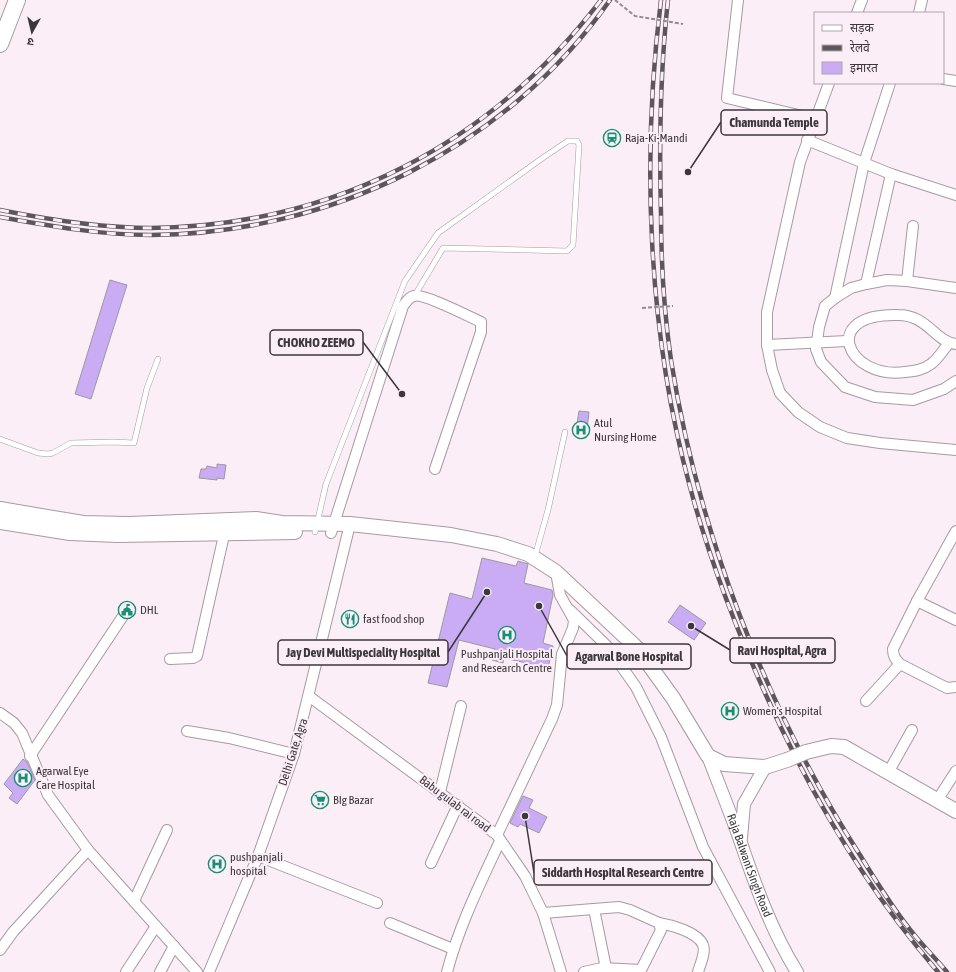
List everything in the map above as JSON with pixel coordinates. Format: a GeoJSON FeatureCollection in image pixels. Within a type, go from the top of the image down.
{"type":"FeatureCollection","features":[{"type":"Feature","properties":{"kind":"highway"},"geometry":{"type":"LineString","coordinates":[[0,44],[17,0]]}},
{"type":"Feature","properties":{"kind":"main road"},"geometry":{"type":"LineString","coordinates":[[0,509],[17,519],[70,533],[118,535],[173,529],[226,527],[354,528],[451,535],[497,544],[535,557],[556,572],[637,648],[678,704],[708,756],[724,764],[765,767],[806,752],[838,746],[889,771],[956,811]]}},
{"type":"Feature","properties":{"kind":"main road"},"geometry":{"type":"LineString","coordinates":[[0,522],[17,519]]}},
{"type":"Feature","properties":{"kind":"street"},"geometry":{"type":"LineString","coordinates":[[738,0],[727,98],[815,119]]}},
{"type":"Feature","properties":{"kind":"street"},"geometry":{"type":"LineString","coordinates":[[857,12],[862,0]]}},
{"type":"Feature","properties":{"kind":"street"},"geometry":{"type":"LineString","coordinates":[[919,12],[922,0]]}},
{"type":"Feature","properties":{"kind":"street"},"geometry":{"type":"LineString","coordinates":[[944,79],[956,81]]}},
{"type":"Feature","properties":{"kind":"street"},"geometry":{"type":"LineString","coordinates":[[829,84],[800,162],[767,312],[766,345],[772,370],[780,393],[798,412],[820,427],[847,438],[956,450]]}},
{"type":"Feature","properties":{"kind":"street"},"geometry":{"type":"LineString","coordinates":[[835,298],[864,163],[890,84]]}},
{"type":"Feature","properties":{"kind":"street"},"geometry":{"type":"LineString","coordinates":[[807,140],[891,174],[956,195]]}},
{"type":"Feature","properties":{"kind":"street"},"geometry":{"type":"LineString","coordinates":[[866,284],[891,174]]}},
{"type":"Feature","properties":{"kind":"street"},"geometry":{"type":"LineString","coordinates":[[907,281],[914,226]]}},
{"type":"Feature","properties":{"kind":"street"},"geometry":{"type":"LineString","coordinates":[[956,288],[907,281],[887,280],[851,288],[825,306],[816,349],[821,362],[845,387],[875,397],[913,400],[944,389],[956,381]]}},
{"type":"Feature","properties":{"kind":"street"},"geometry":{"type":"LineString","coordinates":[[332,528],[403,306],[414,296],[432,300],[481,322],[482,324],[481,332],[435,469]]}},
{"type":"Feature","properties":{"kind":"street"},"geometry":{"type":"LineString","coordinates":[[910,315],[925,322],[952,343],[932,363],[918,371],[895,374],[868,366],[855,356],[847,341],[849,333],[854,326],[869,318],[910,315]]}},
{"type":"Feature","properties":{"kind":"street"},"geometry":{"type":"LineString","coordinates":[[766,345],[847,341]]}},
{"type":"Feature","properties":{"kind":"street"},"geometry":{"type":"LineString","coordinates":[[170,659],[193,658],[197,656],[226,527]]}},
{"type":"Feature","properties":{"kind":"street","name":"Delhi Gate, Agra"},"geometry":{"type":"LineString","coordinates":[[209,972],[258,856],[294,754],[354,528]]}},
{"type":"Feature","properties":{"kind":"street"},"geometry":{"type":"LineString","coordinates":[[956,531],[917,601],[893,649],[894,659],[900,664],[947,688],[956,686]]}},
{"type":"Feature","properties":{"kind":"street"},"geometry":{"type":"LineString","coordinates":[[448,972],[453,949],[467,913],[498,838],[555,712],[562,654],[573,628],[574,620],[570,610],[560,595],[556,572]]}},
{"type":"Feature","properties":{"kind":"street"},"geometry":{"type":"LineString","coordinates":[[917,601],[956,620]]}},
{"type":"Feature","properties":{"kind":"street"},"geometry":{"type":"LineString","coordinates":[[30,756],[128,610]]}},
{"type":"Feature","properties":{"kind":"street"},"geometry":{"type":"LineString","coordinates":[[570,610],[607,646],[636,687],[661,737],[703,847],[770,972]]}},
{"type":"Feature","properties":{"kind":"street"},"geometry":{"type":"LineString","coordinates":[[866,701],[900,664]]}},
{"type":"Feature","properties":{"kind":"street","name":"Babu gulab rai road"},"geometry":{"type":"LineString","coordinates":[[310,697],[458,805],[498,838],[525,876],[542,914],[561,972]]}},
{"type":"Feature","properties":{"kind":"street"},"geometry":{"type":"LineString","coordinates":[[440,792],[461,706]]}},
{"type":"Feature","properties":{"kind":"street"},"geometry":{"type":"LineString","coordinates":[[0,713],[14,723],[22,733],[30,756],[48,795],[88,850],[197,972]]}},
{"type":"Feature","properties":{"kind":"street"},"geometry":{"type":"LineString","coordinates":[[889,771],[912,730]]}},
{"type":"Feature","properties":{"kind":"street"},"geometry":{"type":"LineString","coordinates":[[187,731],[229,738],[294,754]]}},
{"type":"Feature","properties":{"kind":"street","name":"Raja Balwant Singh Road"},"geometry":{"type":"LineString","coordinates":[[708,756],[741,843],[749,870],[768,915],[798,972]]}},
{"type":"Feature","properties":{"kind":"street"},"geometry":{"type":"LineString","coordinates":[[741,843],[744,804],[765,767]]}},
{"type":"Feature","properties":{"kind":"street"},"geometry":{"type":"LineString","coordinates":[[938,799],[956,771]]}},
{"type":"Feature","properties":{"kind":"street"},"geometry":{"type":"LineString","coordinates":[[431,863],[458,805]]}},
{"type":"Feature","properties":{"kind":"street"},"geometry":{"type":"LineString","coordinates":[[134,901],[167,830]]}},
{"type":"Feature","properties":{"kind":"street"},"geometry":{"type":"LineString","coordinates":[[0,950],[13,932],[88,850]]}},
{"type":"Feature","properties":{"kind":"street"},"geometry":{"type":"LineString","coordinates":[[258,856],[376,902]]}},
{"type":"Feature","properties":{"kind":"street"},"geometry":{"type":"LineString","coordinates":[[542,914],[619,907],[630,910],[659,923],[684,930],[699,939],[704,945],[704,951],[698,972]]}},
{"type":"Feature","properties":{"kind":"street"},"geometry":{"type":"LineString","coordinates":[[594,909],[606,968]]}},
{"type":"Feature","properties":{"kind":"street"},"geometry":{"type":"LineString","coordinates":[[390,923],[453,949]]}},
{"type":"Feature","properties":{"kind":"street"},"geometry":{"type":"LineString","coordinates":[[584,972],[606,968],[641,970],[661,930],[659,923]]}},
{"type":"Feature","properties":{"kind":"street"},"geometry":{"type":"LineString","coordinates":[[126,972],[156,926]]}},
{"type":"Feature","properties":{"kind":"street"},"geometry":{"type":"LineString","coordinates":[[160,972],[174,946]]}},
{"type":"Feature","properties":{"kind":"lane"},"geometry":{"type":"LineString","coordinates":[[316,528],[328,477],[405,281],[438,233],[544,157],[568,142],[577,141],[579,145],[573,245],[571,249],[567,251],[443,248],[414,296]]}},
{"type":"Feature","properties":{"kind":"lane"},"geometry":{"type":"LineString","coordinates":[[0,439],[48,454],[53,453],[71,443],[134,443],[147,388],[158,359]]}},
{"type":"Feature","properties":{"kind":"lane"},"geometry":{"type":"LineString","coordinates":[[535,557],[547,515],[565,432]]}},
{"type":"Feature","properties":{"kind":"path"},"geometry":{"type":"LineString","coordinates":[[615,0],[635,16],[683,24]]}},
{"type":"Feature","properties":{"kind":"path"},"geometry":{"type":"LineString","coordinates":[[642,308],[673,306]]}},
{"type":"Feature","properties":{"kind":"building"},"geometry":{"type":"Polygon","coordinates":[[[110,280],[127,285],[91,399],[75,394],[110,280]]]}},
{"type":"Feature","properties":{"kind":"building"},"geometry":{"type":"Polygon","coordinates":[[[579,411],[589,412],[586,438],[575,436],[579,411]]]}},
{"type":"Feature","properties":{"kind":"building"},"geometry":{"type":"Polygon","coordinates":[[[217,464],[226,465],[224,479],[217,478],[217,480],[199,478],[201,469],[206,469],[207,466],[217,468],[217,464]]]}},
{"type":"Feature","properties":{"kind":"building"},"geometry":{"type":"Polygon","coordinates":[[[482,558],[516,566],[518,561],[528,564],[524,583],[552,590],[553,595],[543,643],[553,646],[548,668],[504,658],[503,663],[492,660],[495,649],[459,640],[447,687],[428,683],[450,593],[472,599],[482,558]]]}},
{"type":"Feature","properties":{"kind":"building"},"geometry":{"type":"Polygon","coordinates":[[[680,605],[706,623],[694,640],[668,622],[680,605]]]}},
{"type":"Feature","properties":{"kind":"building"},"geometry":{"type":"Polygon","coordinates":[[[23,759],[27,762],[35,780],[17,804],[9,798],[13,793],[4,784],[23,759]]]}},
{"type":"Feature","properties":{"kind":"building"},"geometry":{"type":"Polygon","coordinates":[[[523,796],[533,800],[529,808],[547,817],[539,833],[520,824],[518,827],[510,823],[523,796]]]}},
{"type":"Feature","properties":{"kind":"railway"},"geometry":{"type":"LineString","coordinates":[[0,210],[76,223],[113,227],[151,228],[218,224],[283,212],[344,193],[403,167],[458,135],[510,96],[558,51],[601,0]]}},
{"type":"Feature","properties":{"kind":"railway"},"geometry":{"type":"LineString","coordinates":[[0,217],[94,232],[151,235],[218,231],[283,219],[347,199],[409,173],[466,139],[520,99],[568,53],[610,0]]}},
{"type":"Feature","properties":{"kind":"railway"},"geometry":{"type":"LineString","coordinates":[[661,0],[651,122],[650,183],[652,245],[657,307],[665,368],[676,428],[697,513],[723,592],[743,643],[782,731],[821,804],[863,873],[887,907],[938,972]]}},
{"type":"Feature","properties":{"kind":"railway"},"geometry":{"type":"LineString","coordinates":[[668,0],[663,54],[660,134],[663,287],[671,360],[683,424],[699,489],[718,553],[740,617],[766,679],[795,740],[826,799],[886,897],[908,927],[947,972]]}},
{"type":"Feature","properties":{"kind":"place","name":"Raja-Ki-Mandi"},"geometry":{"type":"Point","coordinates":[612,138]}},
{"type":"Feature","properties":{"kind":"place","name":"Chamunda Temple"},"geometry":{"type":"Point","coordinates":[688,172]}},
{"type":"Feature","properties":{"kind":"place","name":"CHOKHO ZEEMO"},"geometry":{"type":"Point","coordinates":[402,394]}},
{"type":"Feature","properties":{"kind":"place","name":"Atul Nursing Home"},"geometry":{"type":"Point","coordinates":[581,430]}},
{"type":"Feature","properties":{"kind":"place","name":"Jay Devi Multispeciality Hospital"},"geometry":{"type":"Point","coordinates":[487,592]}},
{"type":"Feature","properties":{"kind":"place","name":"Agarwal Bone Hospital"},"geometry":{"type":"Point","coordinates":[539,606]}},
{"type":"Feature","properties":{"kind":"place","name":"DHL"},"geometry":{"type":"Point","coordinates":[127,610]}},
{"type":"Feature","properties":{"kind":"place","name":"fast food shop"},"geometry":{"type":"Point","coordinates":[350,619]}},
{"type":"Feature","properties":{"kind":"place","name":"Ravi Hospital, Agra"},"geometry":{"type":"Point","coordinates":[691,626]}},
{"type":"Feature","properties":{"kind":"place","name":"Pushpanjali Hospital and Research Centre"},"geometry":{"type":"Point","coordinates":[507,635]}},
{"type":"Feature","properties":{"kind":"place","name":"Women's Hospital"},"geometry":{"type":"Point","coordinates":[730,711]}},
{"type":"Feature","properties":{"kind":"place","name":"Agarwal Eye Care Hospital"},"geometry":{"type":"Point","coordinates":[23,778]}},
{"type":"Feature","properties":{"kind":"place","name":"BIg Bazar"},"geometry":{"type":"Point","coordinates":[320,800]}},
{"type":"Feature","properties":{"kind":"place","name":"Siddarth Hospital Research Centre"},"geometry":{"type":"Point","coordinates":[525,816]}},
{"type":"Feature","properties":{"kind":"place","name":"pushpanjali hospital"},"geometry":{"type":"Point","coordinates":[217,864]}}]}
